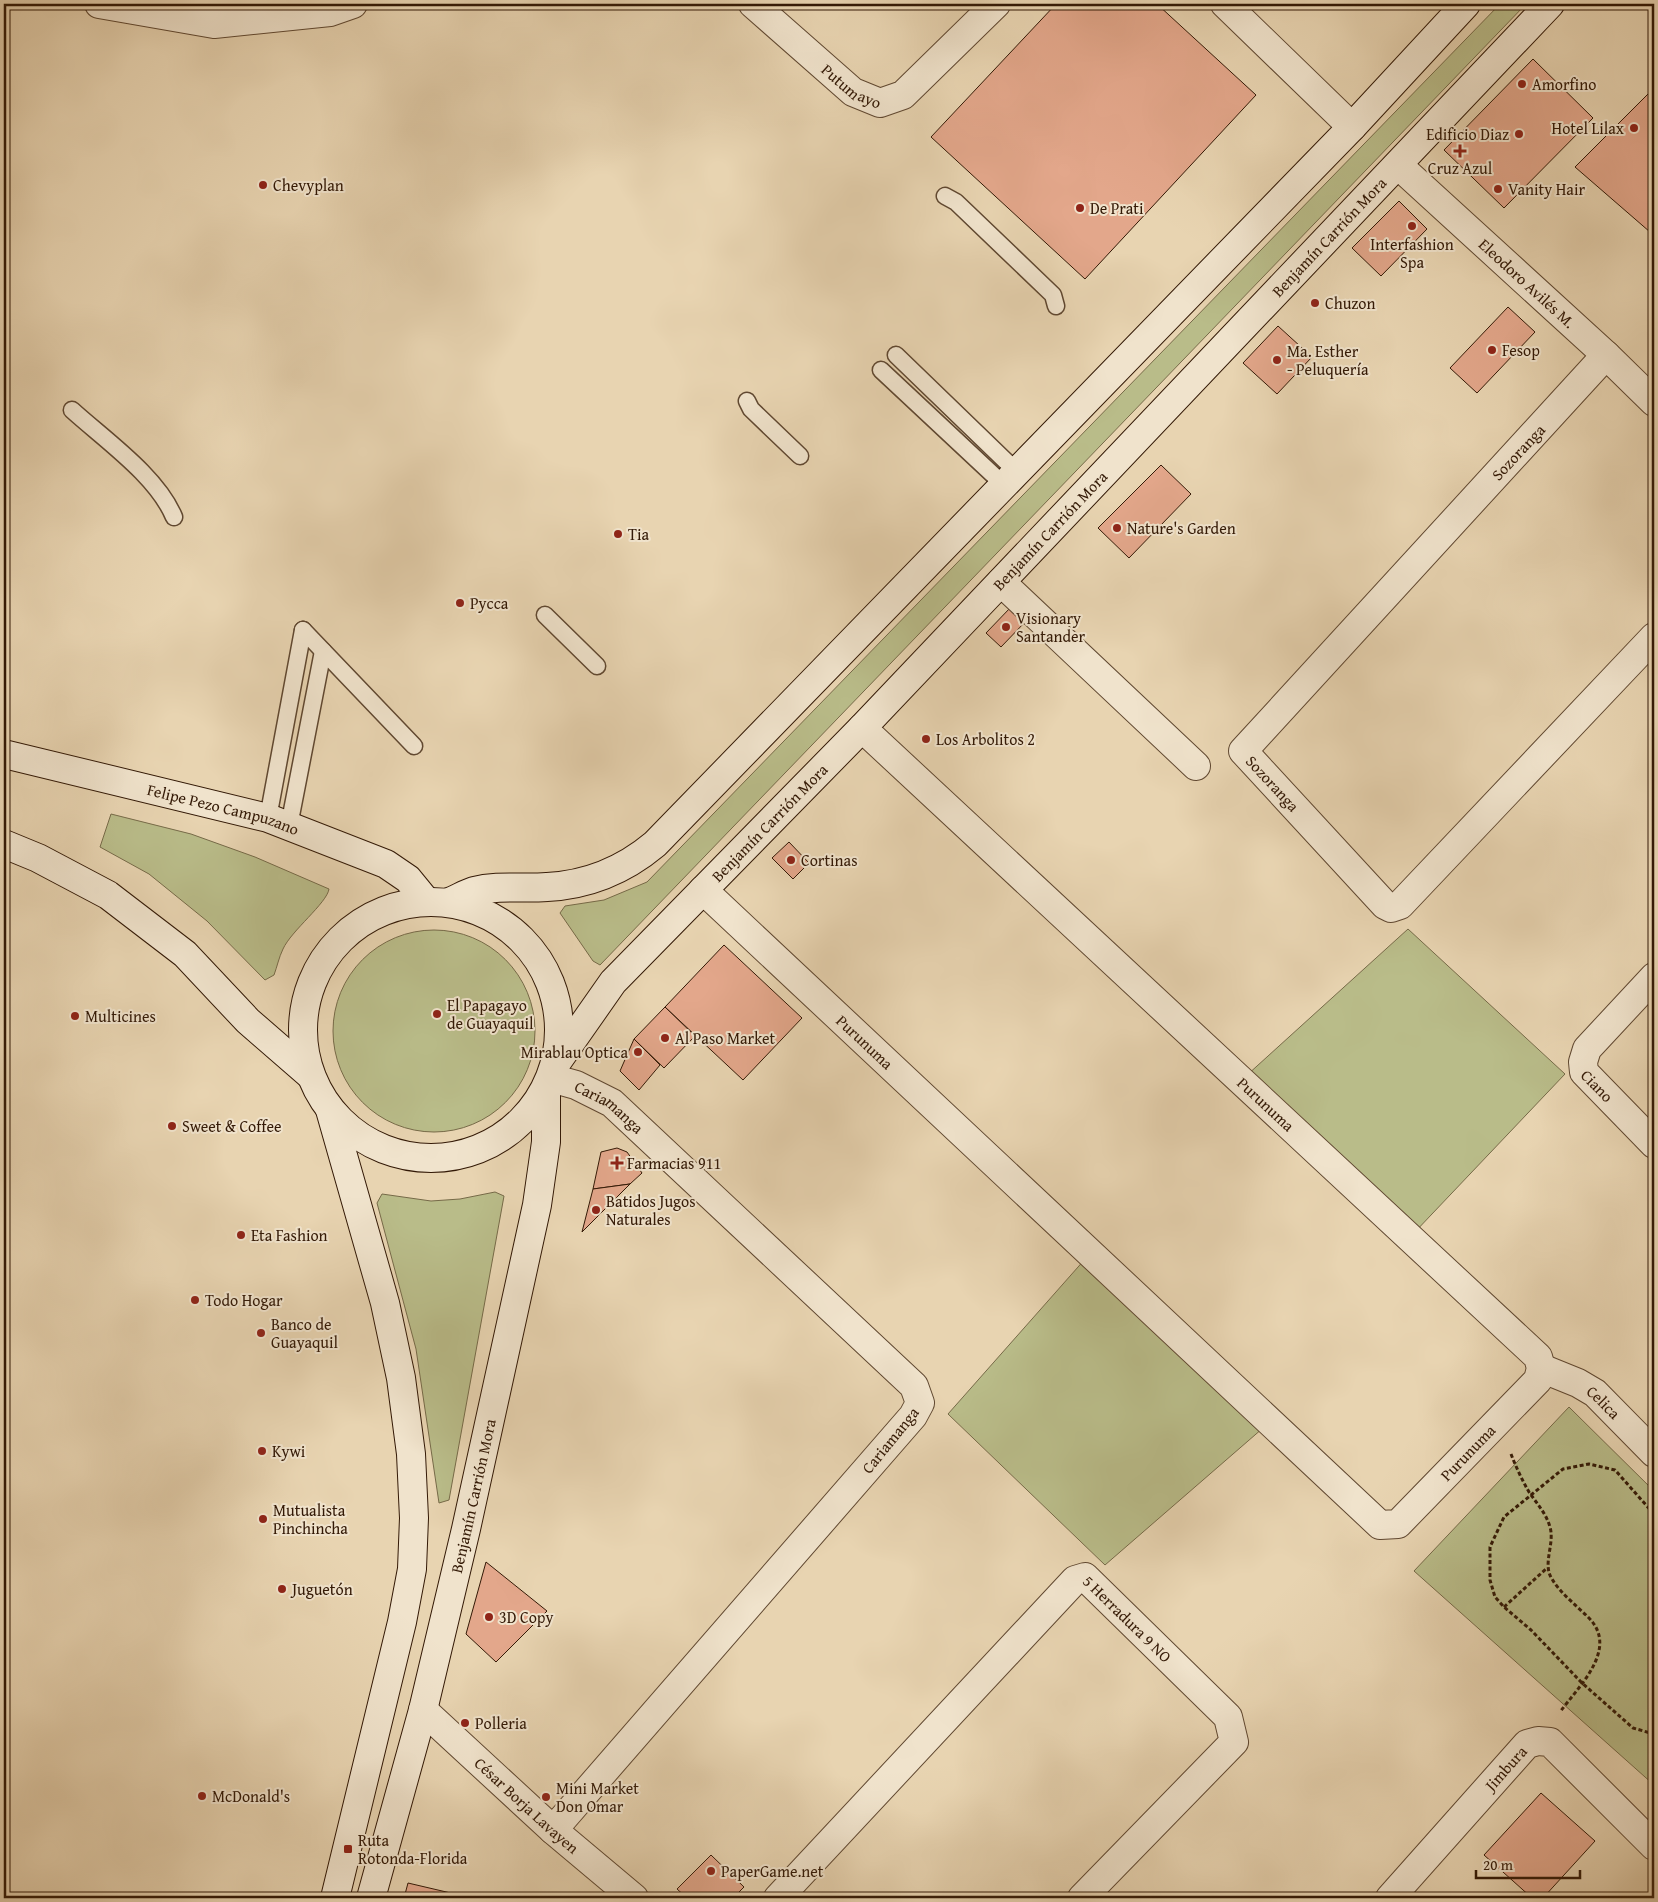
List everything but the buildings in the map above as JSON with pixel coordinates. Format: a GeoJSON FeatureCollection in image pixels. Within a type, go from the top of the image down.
{"type":"FeatureCollection","features":[{"type":"Feature","properties":{"kind":"street"},"geometry":{"type":"LineString","coordinates":[[100,4],[214,24],[330,12],[353,4]]}},
{"type":"Feature","properties":{"kind":"street","name":"Putumayo"},"geometry":{"type":"LineString","coordinates":[[753,4],[853,92],[880,103],[902,95],[996,4]]}},
{"type":"Feature","properties":{"kind":"street"},"geometry":{"type":"LineString","coordinates":[[1225,4],[1352,127]]}},
{"type":"Feature","properties":{"kind":"street"},"geometry":{"type":"LineString","coordinates":[[309,1074],[302,1034],[306,995],[323,958],[351,929],[386,909],[438,902],[496,888],[547,887],[590,880],[636,859],[655,844],[1352,127],[1466,4]]}},
{"type":"Feature","properties":{"kind":"street","name":"Benjamín Carrión Mora"},"geometry":{"type":"LineString","coordinates":[[371,1898],[423,1710],[466,1529],[537,1205],[546,1142],[551,1076],[613,982],[862,728],[1550,4]]}},
{"type":"Feature","properties":{"kind":"street","name":"Eleodoro Avilés M."},"geometry":{"type":"LineString","coordinates":[[1398,165],[1606,355],[1654,402]]}},
{"type":"Feature","properties":{"kind":"street","name":"Sozoranga"},"geometry":{"type":"LineString","coordinates":[[1606,355],[1243,751],[1385,905],[1392,908],[1400,905],[1654,638]]}},
{"type":"Feature","properties":{"kind":"street"},"geometry":{"type":"LineString","coordinates":[[1001,582],[1196,766]]}},
{"type":"Feature","properties":{"kind":"street","name":"Purunuma"},"geometry":{"type":"LineString","coordinates":[[703,890],[1380,1525],[1398,1524],[1538,1380],[1541,1368],[1538,1357],[862,728]]}},
{"type":"Feature","properties":{"kind":"street","name":"Felipe Pezo Campuzano"},"geometry":{"type":"LineString","coordinates":[[4,754],[278,822],[386,864],[438,902]]}},
{"type":"Feature","properties":{"kind":"street"},"geometry":{"type":"LineString","coordinates":[[4,844],[38,858],[108,895],[185,954],[248,1020],[309,1074],[330,1110],[385,1303],[401,1378],[411,1454],[414,1518],[412,1569],[402,1622],[335,1898]]}},
{"type":"Feature","properties":{"kind":"street"},"geometry":{"type":"LineString","coordinates":[[330,1110],[362,1139],[401,1155],[444,1158],[485,1147],[520,1123],[551,1076],[561,1026],[555,991],[539,958],[515,931],[484,912],[438,902]]}},
{"type":"Feature","properties":{"kind":"street","name":"Ciano"},"geometry":{"type":"LineString","coordinates":[[1654,977],[1587,1049],[1583,1062],[1584,1072],[1654,1144]]}},
{"type":"Feature","properties":{"kind":"street","name":"Cariamanga"},"geometry":{"type":"LineString","coordinates":[[551,1076],[576,1085],[612,1103],[914,1386],[920,1403],[913,1416],[553,1830]]}},
{"type":"Feature","properties":{"kind":"street","name":"Celica"},"geometry":{"type":"LineString","coordinates":[[1541,1368],[1578,1383],[1595,1393],[1654,1453]]}},
{"type":"Feature","properties":{"kind":"street","name":"5 Herradura 9 NO"},"geometry":{"type":"LineString","coordinates":[[778,1898],[1075,1580],[1085,1577],[1228,1717],[1234,1742],[1082,1898]]}},
{"type":"Feature","properties":{"kind":"street","name":"César Borja Lavayen"},"geometry":{"type":"LineString","coordinates":[[423,1710],[553,1830],[634,1898]]}},
{"type":"Feature","properties":{"kind":"street","name":"Jimbura"},"geometry":{"type":"LineString","coordinates":[[1390,1898],[1527,1744],[1538,1741],[1550,1742],[1654,1846]]}},
{"type":"Feature","properties":{"kind":"lane"},"geometry":{"type":"LineString","coordinates":[[945,196],[956,202],[1046,288],[1052,295],[1056,306]]}},
{"type":"Feature","properties":{"kind":"lane"},"geometry":{"type":"LineString","coordinates":[[896,355],[1011,479]]}},
{"type":"Feature","properties":{"kind":"lane"},"geometry":{"type":"LineString","coordinates":[[881,370],[1011,479]]}},
{"type":"Feature","properties":{"kind":"lane"},"geometry":{"type":"LineString","coordinates":[[747,401],[751,409],[800,456]]}},
{"type":"Feature","properties":{"kind":"lane"},"geometry":{"type":"LineString","coordinates":[[72,410],[155,484],[167,500],[174,517]]}},
{"type":"Feature","properties":{"kind":"lane"},"geometry":{"type":"LineString","coordinates":[[545,615],[597,666]]}},
{"type":"Feature","properties":{"kind":"lane"},"geometry":{"type":"LineString","coordinates":[[278,822],[303,630],[414,746]]}},
{"type":"Feature","properties":{"kind":"lane"},"geometry":{"type":"LineString","coordinates":[[278,822],[323,651]]}},
{"type":"Feature","properties":{"kind":"path"},"geometry":{"type":"LineString","coordinates":[[1504,1607],[1547,1568],[1550,1557],[1551,1529],[1543,1508],[1531,1494],[1520,1476],[1508,1448]]}},
{"type":"Feature","properties":{"kind":"path"},"geometry":{"type":"LineString","coordinates":[[1654,1514],[1615,1470],[1589,1464],[1563,1469],[1504,1517],[1490,1547],[1490,1580],[1496,1597],[1504,1607],[1531,1630],[1582,1683],[1633,1728],[1654,1734]]}},
{"type":"Feature","properties":{"kind":"path"},"geometry":{"type":"LineString","coordinates":[[1547,1568],[1552,1580],[1594,1623],[1601,1642],[1600,1655],[1582,1683]]}},
{"type":"Feature","properties":{"kind":"green space"},"geometry":{"type":"Polygon","coordinates":[[[1500,4],[1526,4],[600,965],[593,961],[560,913],[565,906],[604,900],[647,882],[1500,4]]]}},
{"type":"Feature","properties":{"kind":"green space"},"geometry":{"type":"Polygon","coordinates":[[[111,814],[191,834],[255,857],[329,889],[327,895],[287,942],[274,975],[265,980],[207,921],[149,874],[100,847],[111,814]]]}},
{"type":"Feature","properties":{"kind":"green space"},"geometry":{"type":"Polygon","coordinates":[[[1408,929],[1565,1074],[1413,1234],[1246,1076],[1408,929]]]}},
{"type":"Feature","properties":{"kind":"green space"},"geometry":{"type":"Polygon","coordinates":[[[434,930],[463,934],[482,942],[498,953],[512,967],[523,983],[531,1002],[535,1031],[531,1060],[523,1079],[512,1095],[498,1109],[482,1120],[463,1128],[434,1132],[405,1128],[386,1120],[370,1109],[356,1095],[345,1079],[337,1060],[333,1031],[337,1002],[345,983],[356,967],[370,953],[386,942],[405,934],[434,930]]]}},
{"type":"Feature","properties":{"kind":"green space"},"geometry":{"type":"Polygon","coordinates":[[[495,1192],[504,1196],[449,1500],[439,1503],[416,1349],[377,1203],[382,1194],[431,1201],[460,1199],[495,1192]]]}},
{"type":"Feature","properties":{"kind":"green space"},"geometry":{"type":"Polygon","coordinates":[[[1086,1258],[1263,1428],[1105,1565],[948,1414],[1086,1258]]]}},
{"type":"Feature","properties":{"kind":"green space"},"geometry":{"type":"Polygon","coordinates":[[[1569,1407],[1654,1491],[1654,1785],[1414,1571],[1569,1407]]]}},
{"type":"Feature","properties":{"kind":"place","name":"Amorfino"},"geometry":{"type":"Point","coordinates":[1522,84]}},
{"type":"Feature","properties":{"kind":"place","name":"Hotel Lilax"},"geometry":{"type":"Point","coordinates":[1634,128]}},
{"type":"Feature","properties":{"kind":"place","name":"Edificio Diaz"},"geometry":{"type":"Point","coordinates":[1519,134]}},
{"type":"Feature","properties":{"kind":"place","name":"Cruz Azul"},"geometry":{"type":"Point","coordinates":[1460,151]}},
{"type":"Feature","properties":{"kind":"place","name":"Chevyplan"},"geometry":{"type":"Point","coordinates":[263,185]}},
{"type":"Feature","properties":{"kind":"place","name":"Vanity Hair"},"geometry":{"type":"Point","coordinates":[1498,189]}},
{"type":"Feature","properties":{"kind":"place","name":"De Prati"},"geometry":{"type":"Point","coordinates":[1080,208]}},
{"type":"Feature","properties":{"kind":"place","name":"Interfashion Spa"},"geometry":{"type":"Point","coordinates":[1412,226]}},
{"type":"Feature","properties":{"kind":"place","name":"Chuzon"},"geometry":{"type":"Point","coordinates":[1315,303]}},
{"type":"Feature","properties":{"kind":"place","name":"Fesop"},"geometry":{"type":"Point","coordinates":[1492,350]}},
{"type":"Feature","properties":{"kind":"place","name":"Ma. Esther - Peluquería"},"geometry":{"type":"Point","coordinates":[1277,360]}},
{"type":"Feature","properties":{"kind":"place","name":"Nature's Garden"},"geometry":{"type":"Point","coordinates":[1117,528]}},
{"type":"Feature","properties":{"kind":"place","name":"Tia"},"geometry":{"type":"Point","coordinates":[618,534]}},
{"type":"Feature","properties":{"kind":"place","name":"Pycca"},"geometry":{"type":"Point","coordinates":[460,603]}},
{"type":"Feature","properties":{"kind":"place","name":"Visionary Santander"},"geometry":{"type":"Point","coordinates":[1006,627]}},
{"type":"Feature","properties":{"kind":"place","name":"Los Arbolitos 2"},"geometry":{"type":"Point","coordinates":[926,739]}},
{"type":"Feature","properties":{"kind":"place","name":"Cortinas"},"geometry":{"type":"Point","coordinates":[791,860]}},
{"type":"Feature","properties":{"kind":"place","name":"El Papagayo de Guayaquil"},"geometry":{"type":"Point","coordinates":[437,1014]}},
{"type":"Feature","properties":{"kind":"place","name":"Multicines"},"geometry":{"type":"Point","coordinates":[75,1016]}},
{"type":"Feature","properties":{"kind":"place","name":"Al Paso Market"},"geometry":{"type":"Point","coordinates":[665,1038]}},
{"type":"Feature","properties":{"kind":"place","name":"Mirablau Optica"},"geometry":{"type":"Point","coordinates":[638,1052]}},
{"type":"Feature","properties":{"kind":"place","name":"Sweet & Coffee"},"geometry":{"type":"Point","coordinates":[172,1126]}},
{"type":"Feature","properties":{"kind":"place","name":"Farmacias 911"},"geometry":{"type":"Point","coordinates":[617,1163]}},
{"type":"Feature","properties":{"kind":"place","name":"Batidos Jugos Naturales"},"geometry":{"type":"Point","coordinates":[596,1210]}},
{"type":"Feature","properties":{"kind":"place","name":"Eta Fashion"},"geometry":{"type":"Point","coordinates":[241,1235]}},
{"type":"Feature","properties":{"kind":"place","name":"Todo Hogar"},"geometry":{"type":"Point","coordinates":[195,1300]}},
{"type":"Feature","properties":{"kind":"place","name":"Banco de Guayaquil"},"geometry":{"type":"Point","coordinates":[261,1333]}},
{"type":"Feature","properties":{"kind":"place","name":"Kywi"},"geometry":{"type":"Point","coordinates":[262,1451]}},
{"type":"Feature","properties":{"kind":"place","name":"Mutualista Pinchincha"},"geometry":{"type":"Point","coordinates":[263,1519]}},
{"type":"Feature","properties":{"kind":"place","name":"Juguetón"},"geometry":{"type":"Point","coordinates":[282,1589]}},
{"type":"Feature","properties":{"kind":"place","name":"3D Copy"},"geometry":{"type":"Point","coordinates":[489,1617]}},
{"type":"Feature","properties":{"kind":"place","name":"Polleria"},"geometry":{"type":"Point","coordinates":[465,1723]}},
{"type":"Feature","properties":{"kind":"place","name":"McDonald's"},"geometry":{"type":"Point","coordinates":[202,1796]}},
{"type":"Feature","properties":{"kind":"place","name":"Mini Market Don Omar"},"geometry":{"type":"Point","coordinates":[546,1797]}},
{"type":"Feature","properties":{"kind":"place","name":"Ruta Rotonda-Florida"},"geometry":{"type":"Point","coordinates":[348,1849]}},
{"type":"Feature","properties":{"kind":"place","name":"PaperGame.net"},"geometry":{"type":"Point","coordinates":[711,1871]}}]}
